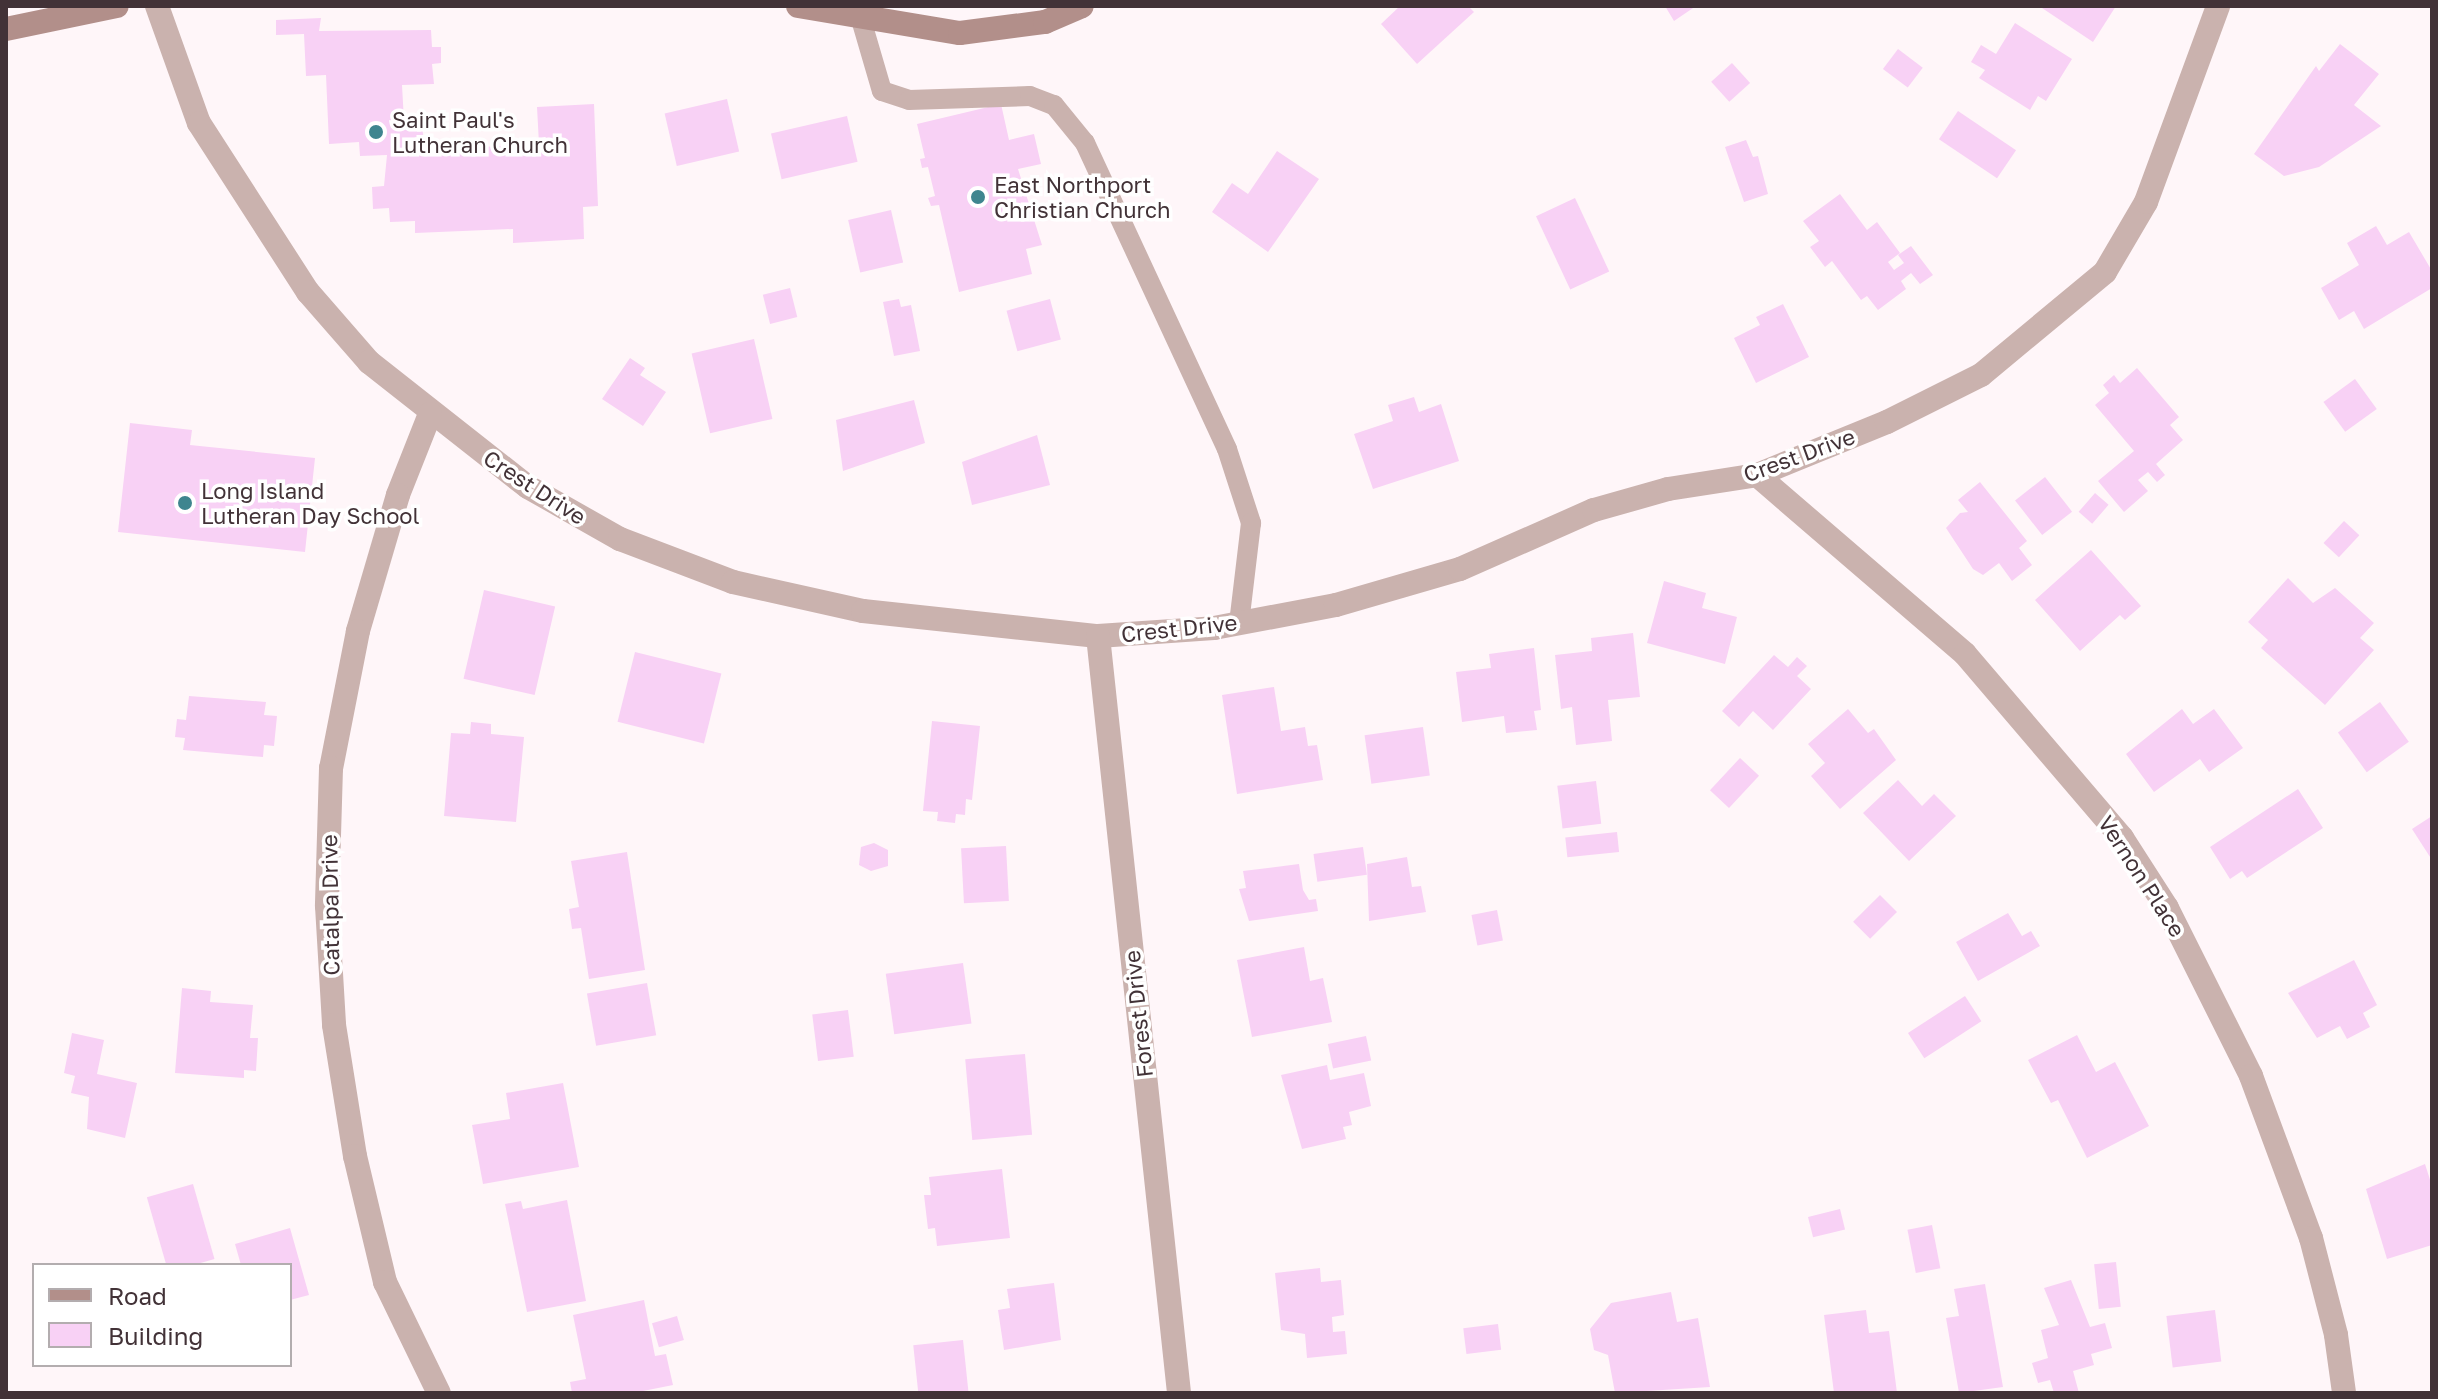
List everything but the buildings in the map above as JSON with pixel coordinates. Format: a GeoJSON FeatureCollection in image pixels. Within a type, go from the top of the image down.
{"type":"FeatureCollection","features":[{"type":"Feature","properties":{"kind":"main road"},"geometry":{"type":"LineString","coordinates":[[6,29],[117,6]]}},
{"type":"Feature","properties":{"kind":"main road"},"geometry":{"type":"LineString","coordinates":[[798,6],[960,33],[1045,22],[1082,6]]}},
{"type":"Feature","properties":{"kind":"street","name":"Crest Drive"},"geometry":{"type":"LineString","coordinates":[[157,6],[199,123],[251,211],[308,292],[352,343],[430,414],[528,487],[620,539],[733,582],[863,611],[1098,636],[1239,623],[1336,605],[1460,569],[1609,506],[1668,489],[1757,475],[1887,422],[1981,375],[2105,272],[2146,202],[2218,6]]}},
{"type":"Feature","properties":{"kind":"street","name":"Catalpa Drive"},"geometry":{"type":"LineString","coordinates":[[430,414],[398,495],[358,631],[331,768],[327,906],[334,1025],[355,1156],[385,1282],[439,1393]]}},
{"type":"Feature","properties":{"kind":"street","name":"Vernon Place"},"geometry":{"type":"LineString","coordinates":[[1757,475],[1965,654],[2049,746],[2137,861],[2167,908],[2251,1076],[2311,1238],[2336,1335],[2344,1393]]}},
{"type":"Feature","properties":{"kind":"street","name":"Forest Drive"},"geometry":{"type":"LineString","coordinates":[[1098,636],[1179,1393]]}},
{"type":"Feature","properties":{"kind":"lane"},"geometry":{"type":"LineString","coordinates":[[860,16],[882,91],[909,100],[1030,96],[1054,105],[1085,143],[1227,449],[1251,523],[1239,623]]}},
{"type":"Feature","properties":{"kind":"place","name":"Saint Paul's Lutheran Church"},"geometry":{"type":"Point","coordinates":[376,132]}},
{"type":"Feature","properties":{"kind":"place","name":"East Northport Christian Church"},"geometry":{"type":"Point","coordinates":[978,197]}},
{"type":"Feature","properties":{"kind":"place","name":"Long Island Lutheran Day School"},"geometry":{"type":"Point","coordinates":[185,503]}}]}
